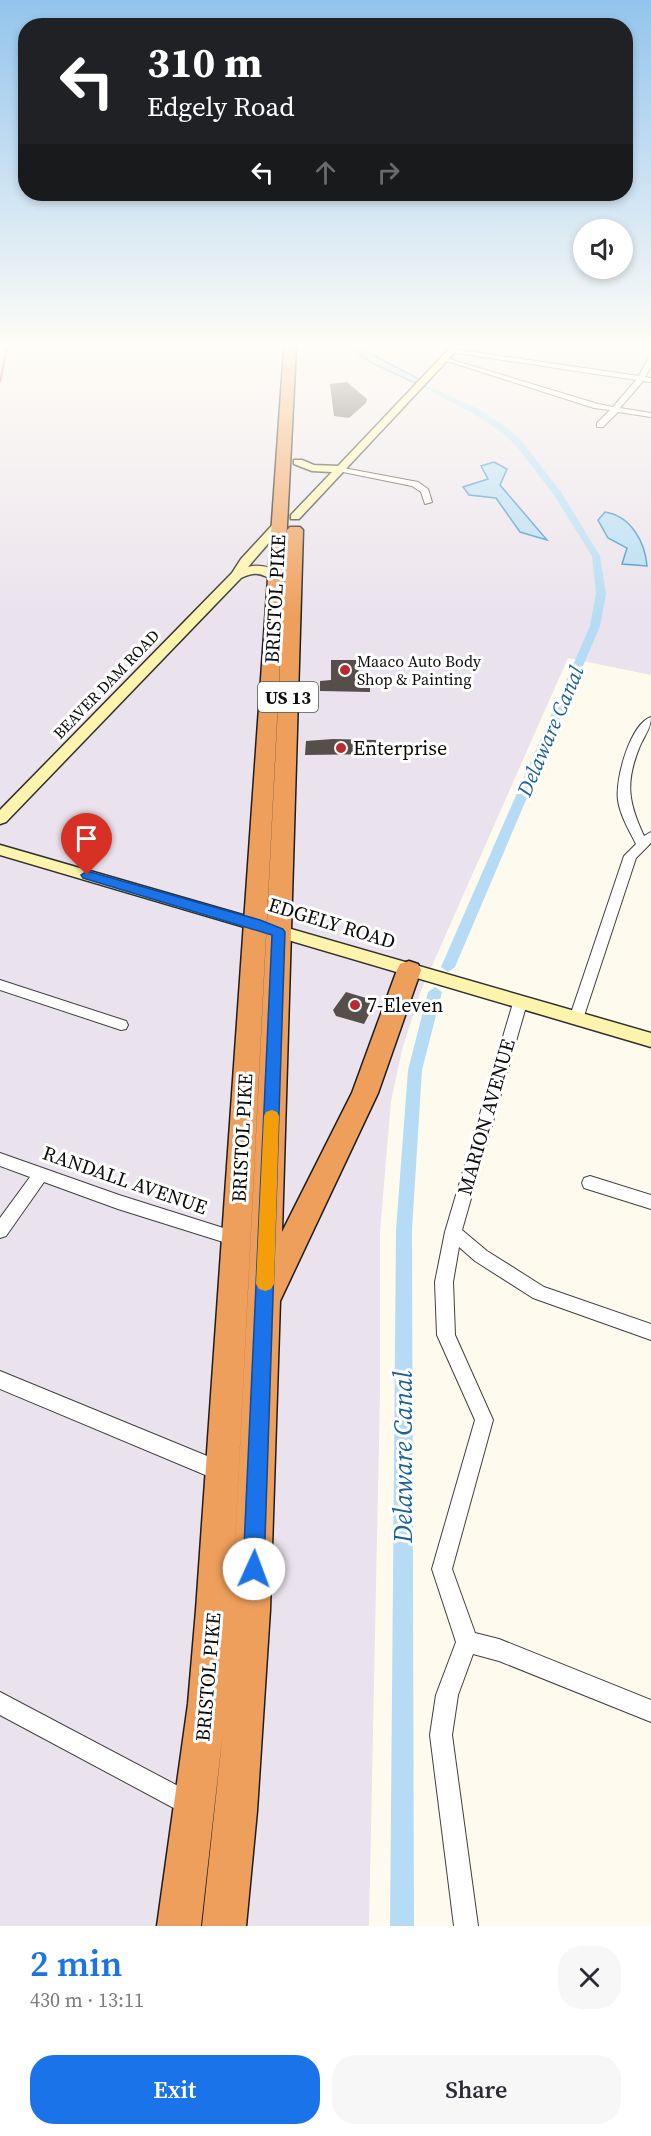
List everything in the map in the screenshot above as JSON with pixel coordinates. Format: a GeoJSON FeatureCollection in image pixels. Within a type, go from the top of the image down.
{"type":"FeatureCollection","features":[{"type":"Feature","properties":{"kind":"highway","name":"BRISTOL PIKE"},"geometry":{"type":"LineString","coordinates":[[179,1926],[207,1704],[236,1239],[267,928],[287,520],[288,439]]}},
{"type":"Feature","properties":{"kind":"highway","name":"BRISTOL PIKE"},"geometry":{"type":"LineString","coordinates":[[224,1926],[246,1705],[264,1307],[267,928],[276,576],[297,462],[298,439]]}},
{"type":"Feature","properties":{"kind":"highway"},"geometry":{"type":"LineString","coordinates":[[264,1307],[298,1228],[365,1093],[409,970]]}},
{"type":"Feature","properties":{"kind":"street","name":"BEAVER DAM ROAD"},"geometry":{"type":"LineString","coordinates":[[0,819],[237,575],[243,564],[341,470],[370,439]]}},
{"type":"Feature","properties":{"kind":"street"},"geometry":{"type":"LineString","coordinates":[[297,462],[312,468],[341,470],[415,484],[425,491],[428,502]]}},
{"type":"Feature","properties":{"kind":"street"},"geometry":{"type":"LineString","coordinates":[[237,575],[247,570],[261,569],[276,576]]}},
{"type":"Feature","properties":{"kind":"street"},"geometry":{"type":"LineString","coordinates":[[576,1019],[630,856],[648,841],[627,813],[623,792],[627,768],[636,741],[642,729],[651,720]]}},
{"type":"Feature","properties":{"kind":"street","name":"EDGELY ROAD"},"geometry":{"type":"LineString","coordinates":[[0,850],[651,1040]]}},
{"type":"Feature","properties":{"kind":"street"},"geometry":{"type":"LineString","coordinates":[[0,986],[121,1025]]}},
{"type":"Feature","properties":{"kind":"street","name":"MARION AVENUE"},"geometry":{"type":"LineString","coordinates":[[467,1642],[442,1569],[484,1420],[446,1335],[444,1282],[453,1232],[520,1002]]}},
{"type":"Feature","properties":{"kind":"street","name":"RANDALL AVENUE"},"geometry":{"type":"LineString","coordinates":[[0,1159],[118,1202],[236,1239]]}},
{"type":"Feature","properties":{"kind":"street"},"geometry":{"type":"LineString","coordinates":[[0,1231],[41,1174]]}},
{"type":"Feature","properties":{"kind":"street"},"geometry":{"type":"LineString","coordinates":[[590,1183],[651,1202]]}},
{"type":"Feature","properties":{"kind":"street"},"geometry":{"type":"LineString","coordinates":[[453,1232],[481,1256],[539,1293],[651,1332]]}},
{"type":"Feature","properties":{"kind":"street"},"geometry":{"type":"LineString","coordinates":[[0,1380],[222,1472]]}},
{"type":"Feature","properties":{"kind":"street"},"geometry":{"type":"LineString","coordinates":[[466,1926],[441,1735],[447,1695],[467,1642],[499,1650],[651,1711]]}},
{"type":"Feature","properties":{"kind":"street"},"geometry":{"type":"LineString","coordinates":[[0,1703],[195,1807]]}},
{"type":"Feature","properties":{"kind":"shaded area"},"geometry":{"type":"Polygon","coordinates":[[[0,439],[651,439],[651,675],[568,658],[420,993],[402,1050],[391,1101],[380,1232],[380,1393],[369,1926],[0,1926],[0,439]]]}},
{"type":"Feature","properties":{"kind":"water"},"geometry":{"type":"Polygon","coordinates":[[[494,462],[507,469],[500,485],[547,540],[520,532],[496,498],[469,495],[463,487],[488,479],[481,466],[494,462]]]}},
{"type":"Feature","properties":{"kind":"water"},"geometry":{"type":"Polygon","coordinates":[[[605,512],[622,519],[635,532],[640,539],[647,566],[622,564],[627,548],[608,538],[598,520],[605,512]]]}},
{"type":"Feature","properties":{"kind":"building","name":"Maaco Auto Body Shop & Painting"},"geometry":{"type":"Polygon","coordinates":[[[331,660],[358,660],[359,680],[370,680],[370,692],[320,691],[320,681],[331,680],[331,660]]]}},
{"type":"Feature","properties":{"kind":"building","name":"Enterprise"},"geometry":{"type":"Polygon","coordinates":[[[376,740],[377,754],[305,755],[306,741],[376,740]]]}},
{"type":"Feature","properties":{"kind":"building","name":"7-Eleven"},"geometry":{"type":"Polygon","coordinates":[[[346,992],[376,1001],[364,1024],[336,1016],[333,1010],[346,992]]]}},
{"type":"Feature","properties":{"kind":"waterway","name":"Delaware Canal"},"geometry":{"type":"LineString","coordinates":[[448,967],[595,626],[601,594],[596,556],[558,494],[514,439]]}},
{"type":"Feature","properties":{"kind":"waterway","name":"Delaware Canal"},"geometry":{"type":"LineString","coordinates":[[402,1926],[404,1230],[415,1070],[435,992]]}},
{"type":"Feature","properties":{"kind":"slow traffic"},"geometry":{"type":"LineString","coordinates":[[265,1284],[272,1116]]}},
{"type":"Feature","properties":{"kind":"place","name":"Maaco Auto Body Shop & Painting"},"geometry":{"type":"Point","coordinates":[345,670]}},
{"type":"Feature","properties":{"kind":"place","name":"Enterprise"},"geometry":{"type":"Point","coordinates":[341,748]}},
{"type":"Feature","properties":{"kind":"place","name":"7-Eleven"},"geometry":{"type":"Point","coordinates":[355,1005]}},
{"type":"Feature","properties":{"kind":"route"},"geometry":{"type":"LineString","coordinates":[[87,875],[279,932],[254,1569]]}}]}
